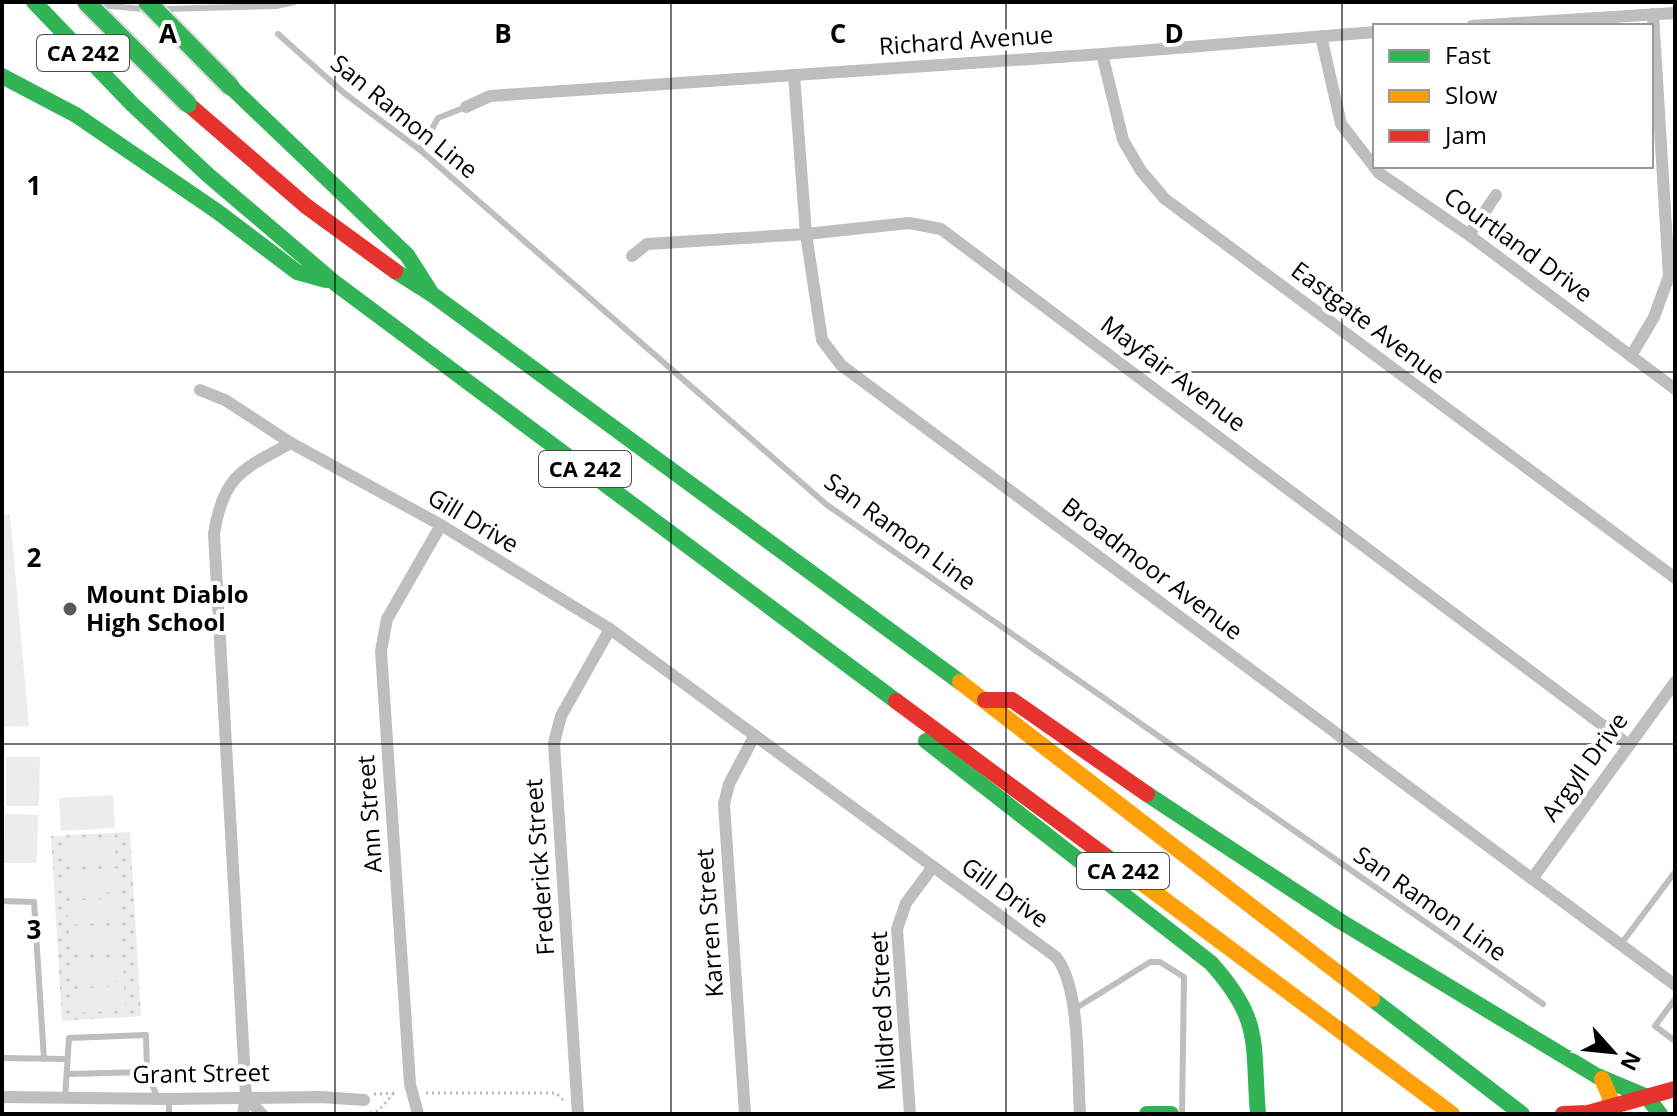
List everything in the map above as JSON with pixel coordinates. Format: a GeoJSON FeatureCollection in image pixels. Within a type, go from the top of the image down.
{"type":"FeatureCollection","features":[{"type":"Feature","properties":{"kind":"main road","name":"CA 242"},"geometry":{"type":"LineString","coordinates":[[34,2],[132,104],[208,175],[335,283],[1452,1114]]}},
{"type":"Feature","properties":{"kind":"main road","name":"CA 242"},"geometry":{"type":"LineString","coordinates":[[86,2],[188,104],[333,229],[384,266],[433,295],[985,700],[1522,1114]]}},
{"type":"Feature","properties":{"kind":"main road"},"geometry":{"type":"LineString","coordinates":[[147,2],[407,255],[433,295]]}},
{"type":"Feature","properties":{"kind":"main road"},"geometry":{"type":"LineString","coordinates":[[2,76],[76,115],[218,212],[297,272],[335,283]]}},
{"type":"Feature","properties":{"kind":"main road"},"geometry":{"type":"LineString","coordinates":[[835,656],[852,681],[1000,801],[1211,963],[1233,985],[1246,1007],[1255,1032],[1258,1114]]}},
{"type":"Feature","properties":{"kind":"main road"},"geometry":{"type":"LineString","coordinates":[[985,700],[1012,700],[1135,786],[1340,921],[1602,1079],[1647,1097],[1660,1114]]}},
{"type":"Feature","properties":{"kind":"main road"},"geometry":{"type":"LineString","coordinates":[[1602,1079],[1610,1097],[1608,1111]]}},
{"type":"Feature","properties":{"kind":"main road"},"geometry":{"type":"LineString","coordinates":[[1563,1114],[1608,1111],[1675,1089]]}},
{"type":"Feature","properties":{"kind":"main road"},"geometry":{"type":"LineString","coordinates":[[1147,1114],[1171,1114]]}},
{"type":"Feature","properties":{"kind":"street"},"geometry":{"type":"LineString","coordinates":[[1502,24],[1675,13]]}},
{"type":"Feature","properties":{"kind":"street"},"geometry":{"type":"LineString","coordinates":[[1631,356],[1654,317],[1669,276],[1653,14]]}},
{"type":"Feature","properties":{"kind":"street","name":"Richard Avenue"},"geometry":{"type":"LineString","coordinates":[[466,107],[490,96],[1373,32]]}},
{"type":"Feature","properties":{"kind":"street","name":"Courtland Drive"},"geometry":{"type":"LineString","coordinates":[[1321,36],[1341,124],[1373,165]]}},
{"type":"Feature","properties":{"kind":"street","name":"Eastgate Avenue"},"geometry":{"type":"LineString","coordinates":[[1102,54],[1123,140],[1141,171],[1165,199],[1675,578]]}},
{"type":"Feature","properties":{"kind":"street","name":"Broadmoor Avenue"},"geometry":{"type":"LineString","coordinates":[[794,75],[806,234],[822,340],[841,365],[1675,985]]}},
{"type":"Feature","properties":{"kind":"street","name":"Courtland Drive"},"geometry":{"type":"LineString","coordinates":[[1375,168],[1675,389]]}},
{"type":"Feature","properties":{"kind":"street"},"geometry":{"type":"LineString","coordinates":[[1469,235],[1496,195]]}},
{"type":"Feature","properties":{"kind":"street","name":"Mayfair Avenue"},"geometry":{"type":"LineString","coordinates":[[632,256],[647,244],[806,234],[909,223],[941,229],[1629,745]]}},
{"type":"Feature","properties":{"kind":"street","name":"Gill Drive"},"geometry":{"type":"LineString","coordinates":[[200,390],[225,400],[291,443],[441,525],[610,629],[1056,957],[1064,967],[1073,1010],[1080,1114]]}},
{"type":"Feature","properties":{"kind":"street"},"geometry":{"type":"LineString","coordinates":[[243,1114],[246,1097],[214,534],[218,506],[230,483],[247,467],[291,443]]}},
{"type":"Feature","properties":{"kind":"street","name":"Ann Street"},"geometry":{"type":"LineString","coordinates":[[418,1114],[410,1080],[381,651],[387,619],[441,525]]}},
{"type":"Feature","properties":{"kind":"street","name":"Frederick Street"},"geometry":{"type":"LineString","coordinates":[[578,1114],[554,743],[561,716],[610,629]]}},
{"type":"Feature","properties":{"kind":"street","name":"Argyll Drive"},"geometry":{"type":"LineString","coordinates":[[1532,879],[1675,682]]}},
{"type":"Feature","properties":{"kind":"street","name":"Karren Street"},"geometry":{"type":"LineString","coordinates":[[745,1114],[724,804],[729,784],[755,735]]}},
{"type":"Feature","properties":{"kind":"street","name":"Mildred Street"},"geometry":{"type":"LineString","coordinates":[[910,1114],[897,929],[906,903],[932,868]]}},
{"type":"Feature","properties":{"kind":"street","name":"Grant Street"},"geometry":{"type":"LineString","coordinates":[[2,1097],[321,1097],[366,1107]]}},
{"type":"Feature","properties":{"kind":"street"},"geometry":{"type":"LineString","coordinates":[[246,1097],[262,1114]]}},
{"type":"Feature","properties":{"kind":"lane"},"geometry":{"type":"LineString","coordinates":[[74,2],[130,9],[276,6],[295,2]]}},
{"type":"Feature","properties":{"kind":"lane","name":"San Ramon Line"},"geometry":{"type":"LineString","coordinates":[[278,34],[344,93],[420,150],[827,505],[1543,1004]]}},
{"type":"Feature","properties":{"kind":"lane"},"geometry":{"type":"LineString","coordinates":[[420,150],[438,118],[466,107]]}},
{"type":"Feature","properties":{"kind":"lane"},"geometry":{"type":"LineString","coordinates":[[1621,944],[1675,872]]}},
{"type":"Feature","properties":{"kind":"lane"},"geometry":{"type":"LineString","coordinates":[[2,901],[34,902],[44,1059]]}},
{"type":"Feature","properties":{"kind":"lane"},"geometry":{"type":"LineString","coordinates":[[1073,1010],[1150,962],[1160,962],[1184,977],[1182,1114]]}},
{"type":"Feature","properties":{"kind":"lane"},"geometry":{"type":"LineString","coordinates":[[1675,999],[1655,1026],[1675,1041]]}},
{"type":"Feature","properties":{"kind":"lane"},"geometry":{"type":"LineString","coordinates":[[65,1098],[69,1038],[146,1035],[147,1072],[164,1099],[169,1114]]}},
{"type":"Feature","properties":{"kind":"lane"},"geometry":{"type":"LineString","coordinates":[[2,1058],[67,1059]]}},
{"type":"Feature","properties":{"kind":"lane"},"geometry":{"type":"LineString","coordinates":[[67,1074],[147,1072]]}},
{"type":"Feature","properties":{"kind":"path"},"geometry":{"type":"LineString","coordinates":[[376,1093],[396,1093],[378,1111],[366,1107],[376,1093]]}},
{"type":"Feature","properties":{"kind":"path"},"geometry":{"type":"LineString","coordinates":[[430,1093],[556,1093],[567,1103]]}},
{"type":"Feature","properties":{"kind":"shaded area"},"geometry":{"type":"Polygon","coordinates":[[[10,514],[29,726],[2,727],[2,516],[10,514]]]}},
{"type":"Feature","properties":{"kind":"shaded area"},"geometry":{"type":"Polygon","coordinates":[[[6,757],[40,757],[39,806],[6,806],[6,757]]]}},
{"type":"Feature","properties":{"kind":"shaded area"},"geometry":{"type":"Polygon","coordinates":[[[113,795],[115,828],[61,831],[59,798],[113,795]]]}},
{"type":"Feature","properties":{"kind":"shaded area"},"geometry":{"type":"Polygon","coordinates":[[[5,814],[38,815],[37,863],[4,863],[5,814]]]}},
{"type":"Feature","properties":{"kind":"shaded area"},"geometry":{"type":"Polygon","coordinates":[[[130,832],[141,1016],[62,1021],[51,836],[130,832]]]}},
{"type":"Feature","properties":{"kind":"shaded area"},"geometry":{"type":"Polygon","coordinates":[[[115,839],[116,863],[65,866],[63,842],[115,839]]]}},
{"type":"Feature","properties":{"kind":"shaded area"},"geometry":{"type":"Polygon","coordinates":[[[117,868],[119,892],[67,895],[65,871],[117,868]]]}},
{"type":"Feature","properties":{"kind":"shaded area"},"geometry":{"type":"Polygon","coordinates":[[[119,898],[120,922],[68,925],[67,901],[119,898]]]}},
{"type":"Feature","properties":{"kind":"shaded area"},"geometry":{"type":"Polygon","coordinates":[[[121,927],[122,951],[71,954],[69,930],[121,927]]]}},
{"type":"Feature","properties":{"kind":"shaded area"},"geometry":{"type":"Polygon","coordinates":[[[123,957],[124,981],[73,984],[71,960],[123,957]]]}},
{"type":"Feature","properties":{"kind":"shaded area"},"geometry":{"type":"Polygon","coordinates":[[[124,986],[126,1010],[74,1013],[73,989],[124,986]]]}},
{"type":"Feature","properties":{"kind":"traffic: fast"},"geometry":{"type":"LineString","coordinates":[[34,2],[132,104],[208,175],[335,283],[896,701]]}},
{"type":"Feature","properties":{"kind":"traffic: fast"},"geometry":{"type":"LineString","coordinates":[[86,2],[188,104]]}},
{"type":"Feature","properties":{"kind":"traffic: fast"},"geometry":{"type":"LineString","coordinates":[[147,2],[231,87]]}},
{"type":"Feature","properties":{"kind":"traffic: fast"},"geometry":{"type":"LineString","coordinates":[[2,76],[76,115],[218,212],[297,272],[326,280]]}},
{"type":"Feature","properties":{"kind":"traffic: fast"},"geometry":{"type":"LineString","coordinates":[[231,87],[407,255],[430,291]]}},
{"type":"Feature","properties":{"kind":"traffic: fast"},"geometry":{"type":"LineString","coordinates":[[395,271],[433,295],[960,682]]}},
{"type":"Feature","properties":{"kind":"traffic: fast"},"geometry":{"type":"LineString","coordinates":[[926,741],[1211,963],[1239,1001],[1252,1033],[1258,1114]]}},
{"type":"Feature","properties":{"kind":"traffic: fast"},"geometry":{"type":"LineString","coordinates":[[1147,794],[1340,921],[1597,1076],[1647,1097],[1660,1114]]}},
{"type":"Feature","properties":{"kind":"traffic: fast"},"geometry":{"type":"LineString","coordinates":[[1372,999],[1522,1114]]}},
{"type":"Feature","properties":{"kind":"traffic: fast"},"geometry":{"type":"LineString","coordinates":[[1147,1114],[1171,1114]]}},
{"type":"Feature","properties":{"kind":"traffic: slow"},"geometry":{"type":"LineString","coordinates":[[960,682],[1372,999]]}},
{"type":"Feature","properties":{"kind":"traffic: slow"},"geometry":{"type":"LineString","coordinates":[[1138,880],[1452,1114]]}},
{"type":"Feature","properties":{"kind":"traffic: slow"},"geometry":{"type":"LineString","coordinates":[[1602,1079],[1610,1097],[1608,1114]]}},
{"type":"Feature","properties":{"kind":"traffic: jam"},"geometry":{"type":"LineString","coordinates":[[188,104],[306,206],[395,271]]}},
{"type":"Feature","properties":{"kind":"traffic: jam"},"geometry":{"type":"LineString","coordinates":[[985,700],[1012,700],[1147,794]]}},
{"type":"Feature","properties":{"kind":"traffic: jam"},"geometry":{"type":"LineString","coordinates":[[896,701],[1138,880]]}},
{"type":"Feature","properties":{"kind":"traffic: jam"},"geometry":{"type":"LineString","coordinates":[[1563,1114],[1588,1113],[1675,1089]]}},
{"type":"Feature","properties":{"kind":"place","name":"Mount Diablo High School"},"geometry":{"type":"Point","coordinates":[70,609]}}]}
